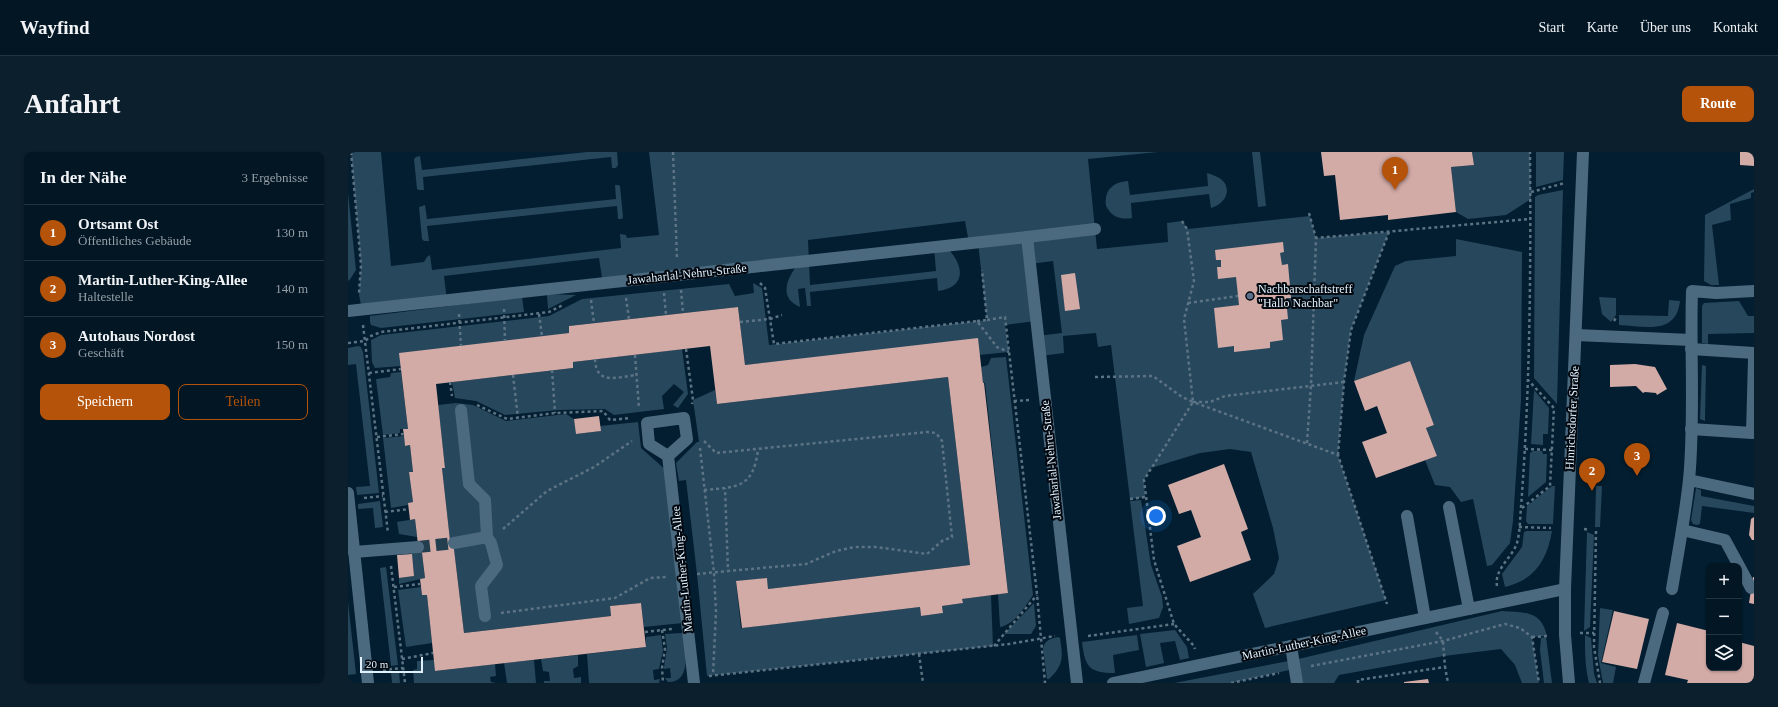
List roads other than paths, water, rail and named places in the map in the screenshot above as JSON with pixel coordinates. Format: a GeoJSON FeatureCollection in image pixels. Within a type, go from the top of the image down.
{"type":"FeatureCollection","features":[{"type":"Feature","properties":{"kind":"street","name":"Hinrichsdorfer Straße"},"geometry":{"type":"LineString","coordinates":[[1569,683],[1565,635],[1565,588],[1583,152]]}},
{"type":"Feature","properties":{"kind":"street","name":"Jawaharlal-Nehru-Straße"},"geometry":{"type":"LineString","coordinates":[[348,311],[460,300],[1095,229]]}},
{"type":"Feature","properties":{"kind":"street","name":"Jawaharlal-Nehru-Straße"},"geometry":{"type":"LineString","coordinates":[[1027,237],[1077,683]]}},
{"type":"Feature","properties":{"kind":"street"},"geometry":{"type":"LineString","coordinates":[[1672,589],[1689,480],[1692,291],[1716,293],[1754,291]]}},
{"type":"Feature","properties":{"kind":"street"},"geometry":{"type":"LineString","coordinates":[[1576,335],[1691,345],[1754,353]]}},
{"type":"Feature","properties":{"kind":"street"},"geometry":{"type":"LineString","coordinates":[[1691,429],[1752,433],[1754,359]]}},
{"type":"Feature","properties":{"kind":"street"},"geometry":{"type":"LineString","coordinates":[[461,410],[469,484],[485,500],[489,540],[497,565],[481,586],[484,612]]}},
{"type":"Feature","properties":{"kind":"street","name":"Martin-Luther-King-Allee"},"geometry":{"type":"LineString","coordinates":[[668,456],[694,680]]}},
{"type":"Feature","properties":{"kind":"street"},"geometry":{"type":"LineString","coordinates":[[1689,480],[1754,494]]}},
{"type":"Feature","properties":{"kind":"street"},"geometry":{"type":"LineString","coordinates":[[348,493],[368,683]]}},
{"type":"Feature","properties":{"kind":"street"},"geometry":{"type":"LineString","coordinates":[[1449,507],[1469,608]]}},
{"type":"Feature","properties":{"kind":"street"},"geometry":{"type":"LineString","coordinates":[[1407,516],[1425,618]]}},
{"type":"Feature","properties":{"kind":"street"},"geometry":{"type":"LineString","coordinates":[[1682,530],[1725,540],[1751,588]]}},
{"type":"Feature","properties":{"kind":"street"},"geometry":{"type":"LineString","coordinates":[[454,543],[489,540]]}},
{"type":"Feature","properties":{"kind":"street"},"geometry":{"type":"LineString","coordinates":[[354,552],[418,547]]}},
{"type":"Feature","properties":{"kind":"street","name":"Martin-Luther-King-Allee"},"geometry":{"type":"LineString","coordinates":[[1119,682],[1565,588]]}},
{"type":"Feature","properties":{"kind":"street"},"geometry":{"type":"LineString","coordinates":[[1644,683],[1663,613]]}},
{"type":"Feature","properties":{"kind":"street"},"geometry":{"type":"LineString","coordinates":[[1291,646],[1297,683]]}},
{"type":"Feature","properties":{"kind":"tunnel"},"geometry":{"type":"LineString","coordinates":[[418,547],[454,543]]}},
{"type":"Feature","properties":{"kind":"place","name":"Ortsamt Ost"},"geometry":{"type":"Point","coordinates":[1395,190]}},
{"type":"Feature","properties":{"kind":"place","name":"Nachbarschaftstreff \"Hallo Nachbar\""},"geometry":{"type":"Point","coordinates":[1250,296]}},
{"type":"Feature","properties":{"kind":"place","name":"Autohaus Nordost"},"geometry":{"type":"Point","coordinates":[1637,476]}},
{"type":"Feature","properties":{"kind":"place","name":"Martin-Luther-King-Allee"},"geometry":{"type":"Point","coordinates":[1592,491]}}]}
